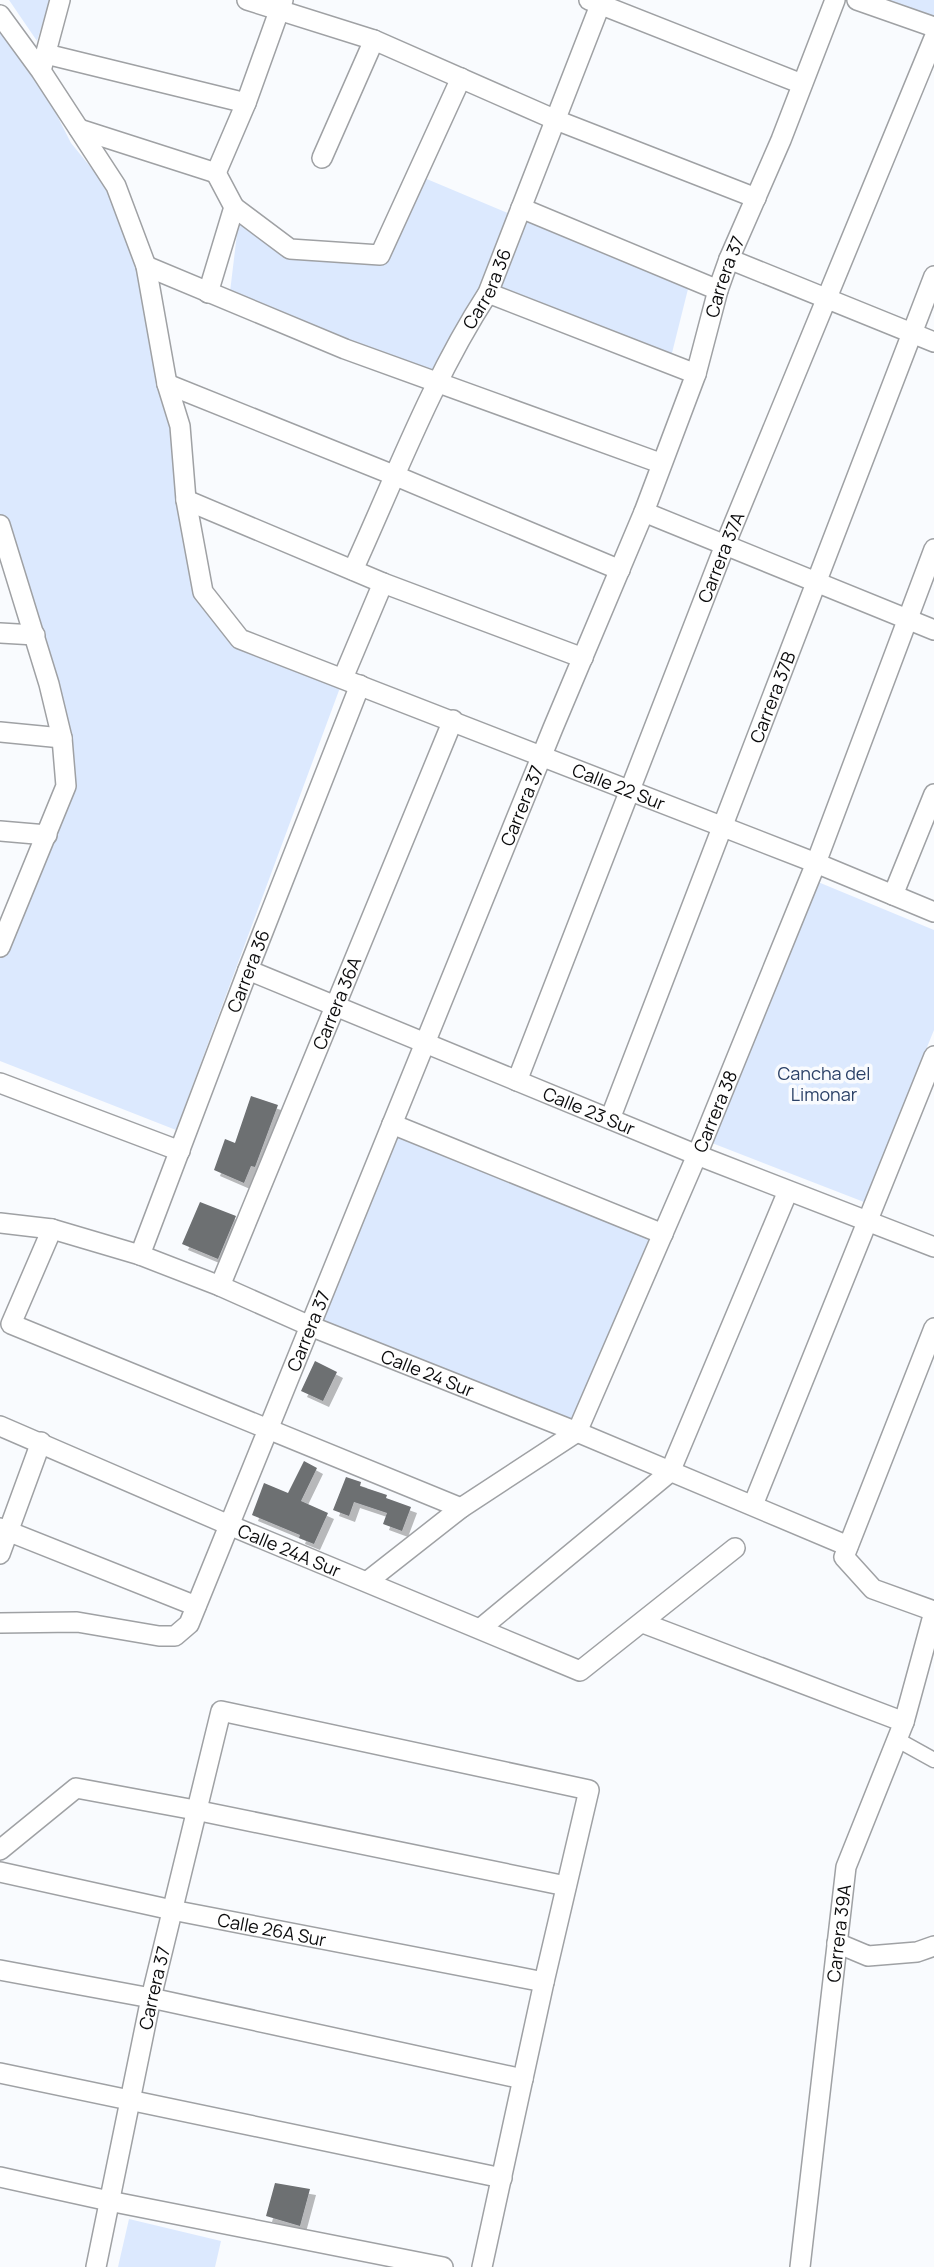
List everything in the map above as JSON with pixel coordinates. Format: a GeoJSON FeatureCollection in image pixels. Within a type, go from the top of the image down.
{"type":"FeatureCollection","features":[{"type":"Feature","properties":{"kind":"street"},"geometry":{"type":"LineString","coordinates":[[43,62],[60,0]]}},
{"type":"Feature","properties":{"kind":"street"},"geometry":{"type":"LineString","coordinates":[[247,0],[282,5],[374,40],[555,120],[756,198]]}},
{"type":"Feature","properties":{"kind":"street","name":"Carrera 37"},"geometry":{"type":"LineString","coordinates":[[0,1623],[77,1622],[159,1636],[175,1636],[189,1623],[644,512],[660,463],[696,374],[729,259],[835,0]]}},
{"type":"Feature","properties":{"kind":"street"},"geometry":{"type":"LineString","coordinates":[[857,0],[934,27]]}},
{"type":"Feature","properties":{"kind":"street"},"geometry":{"type":"LineString","coordinates":[[597,2],[802,84]]}},
{"type":"Feature","properties":{"kind":"street","name":"Carrera 36"},"geometry":{"type":"LineString","coordinates":[[353,570],[438,383],[472,317],[488,293],[597,2]]}},
{"type":"Feature","properties":{"kind":"street"},"geometry":{"type":"LineString","coordinates":[[216,173],[246,103],[282,5]]}},
{"type":"Feature","properties":{"kind":"street"},"geometry":{"type":"LineString","coordinates":[[0,15],[43,62],[79,129],[116,186],[146,266],[167,384],[180,426],[186,500],[383,583],[583,658]]}},
{"type":"Feature","properties":{"kind":"street","name":"Carrera 37A"},"geometry":{"type":"LineString","coordinates":[[517,1081],[725,545],[934,38]]}},
{"type":"Feature","properties":{"kind":"street"},"geometry":{"type":"LineString","coordinates":[[322,158],[374,40]]}},
{"type":"Feature","properties":{"kind":"street"},"geometry":{"type":"LineString","coordinates":[[43,62],[246,103]]}},
{"type":"Feature","properties":{"kind":"street"},"geometry":{"type":"LineString","coordinates":[[79,129],[216,173],[234,207],[290,249],[380,255],[461,78]]}},
{"type":"Feature","properties":{"kind":"street"},"geometry":{"type":"LineString","coordinates":[[208,293],[234,207]]}},
{"type":"Feature","properties":{"kind":"street"},"geometry":{"type":"LineString","coordinates":[[521,208],[718,290]]}},
{"type":"Feature","properties":{"kind":"street"},"geometry":{"type":"LineString","coordinates":[[729,259],[934,342]]}},
{"type":"Feature","properties":{"kind":"street"},"geometry":{"type":"LineString","coordinates":[[146,266],[345,349],[660,463]]}},
{"type":"Feature","properties":{"kind":"street","name":"Carrera 37B"},"geometry":{"type":"LineString","coordinates":[[610,1119],[934,275]]}},
{"type":"Feature","properties":{"kind":"street"},"geometry":{"type":"LineString","coordinates":[[488,293],[696,374]]}},
{"type":"Feature","properties":{"kind":"street"},"geometry":{"type":"LineString","coordinates":[[167,384],[396,475],[620,569]]}},
{"type":"Feature","properties":{"kind":"street","name":"Calle 22 Sur"},"geometry":{"type":"LineString","coordinates":[[186,500],[203,592],[240,639],[453,720],[934,912]]}},
{"type":"Feature","properties":{"kind":"street"},"geometry":{"type":"LineString","coordinates":[[644,512],[934,630]]}},
{"type":"Feature","properties":{"kind":"street"},"geometry":{"type":"LineString","coordinates":[[0,947],[5,925],[47,835],[65,786],[62,738],[35,635],[1,531]]}},
{"type":"Feature","properties":{"kind":"street","name":"Carrera 38"},"geometry":{"type":"LineString","coordinates":[[577,1432],[697,1155],[816,863],[934,549]]}},
{"type":"Feature","properties":{"kind":"street","name":"Carrera 36"},"geometry":{"type":"LineString","coordinates":[[140,1255],[248,970],[351,682],[383,583]]}},
{"type":"Feature","properties":{"kind":"street"},"geometry":{"type":"LineString","coordinates":[[0,633],[35,635]]}},
{"type":"Feature","properties":{"kind":"street","name":"Carrera 36A"},"geometry":{"type":"LineString","coordinates":[[220,1286],[453,720]]}},
{"type":"Feature","properties":{"kind":"street"},"geometry":{"type":"LineString","coordinates":[[0,732],[62,738]]}},
{"type":"Feature","properties":{"kind":"street"},"geometry":{"type":"LineString","coordinates":[[893,895],[934,794]]}},
{"type":"Feature","properties":{"kind":"street"},"geometry":{"type":"LineString","coordinates":[[0,831],[47,835]]}},
{"type":"Feature","properties":{"kind":"street","name":"Calle 23 Sur"},"geometry":{"type":"LineString","coordinates":[[248,970],[697,1155],[934,1247]]}},
{"type":"Feature","properties":{"kind":"street"},"geometry":{"type":"LineString","coordinates":[[753,1505],[934,1056]]}},
{"type":"Feature","properties":{"kind":"street"},"geometry":{"type":"LineString","coordinates":[[0,1083],[180,1151]]}},
{"type":"Feature","properties":{"kind":"street"},"geometry":{"type":"LineString","coordinates":[[392,1124],[663,1234]]}},
{"type":"Feature","properties":{"kind":"street"},"geometry":{"type":"LineString","coordinates":[[481,1628],[670,1472],[788,1191]]}},
{"type":"Feature","properties":{"kind":"street","name":"Calle 24 Sur"},"geometry":{"type":"LineString","coordinates":[[0,1223],[52,1228],[140,1255],[753,1505],[846,1551],[873,1589],[934,1611]]}},
{"type":"Feature","properties":{"kind":"street"},"geometry":{"type":"LineString","coordinates":[[52,1228],[10,1324],[461,1508]]}},
{"type":"Feature","properties":{"kind":"street"},"geometry":{"type":"LineString","coordinates":[[846,1551],[934,1328]]}},
{"type":"Feature","properties":{"kind":"street","name":"Calle 24A Sur"},"geometry":{"type":"LineString","coordinates":[[0,1426],[580,1671],[643,1623]]}},
{"type":"Feature","properties":{"kind":"street"},"geometry":{"type":"LineString","coordinates":[[368,1581],[461,1508],[577,1432]]}},
{"type":"Feature","properties":{"kind":"street"},"geometry":{"type":"LineString","coordinates":[[0,1554],[4,1529],[41,1442]]}},
{"type":"Feature","properties":{"kind":"street"},"geometry":{"type":"LineString","coordinates":[[4,1529],[196,1606]]}},
{"type":"Feature","properties":{"kind":"street"},"geometry":{"type":"LineString","coordinates":[[735,1548],[643,1623],[900,1730],[934,1760]]}},
{"type":"Feature","properties":{"kind":"street","name":"Carrera 39A"},"geometry":{"type":"LineString","coordinates":[[800,2267],[846,1867],[900,1730],[934,1611]]}},
{"type":"Feature","properties":{"kind":"street","name":"Carrera 37"},"geometry":{"type":"LineString","coordinates":[[96,2267],[151,1998],[221,1711],[589,1790],[566,1886]]}},
{"type":"Feature","properties":{"kind":"street"},"geometry":{"type":"LineString","coordinates":[[0,1850],[76,1788],[566,1886],[482,2267]]}},
{"type":"Feature","properties":{"kind":"street","name":"Calle 26A Sur"},"geometry":{"type":"LineString","coordinates":[[0,1872],[172,1910],[544,1982]]}},
{"type":"Feature","properties":{"kind":"street"},"geometry":{"type":"LineString","coordinates":[[837,1943],[868,1956],[917,1952],[934,1946]]}},
{"type":"Feature","properties":{"kind":"street"},"geometry":{"type":"LineString","coordinates":[[0,1970],[151,1998],[523,2080]]}},
{"type":"Feature","properties":{"kind":"street"},"geometry":{"type":"LineString","coordinates":[[0,2073],[502,2178]]}},
{"type":"Feature","properties":{"kind":"street"},"geometry":{"type":"LineString","coordinates":[[0,2177],[443,2267]]}},
{"type":"Feature","properties":{"kind":"green space"},"geometry":{"type":"Polygon","coordinates":[[[9,0],[50,0],[37,41],[9,0]]]}},
{"type":"Feature","properties":{"kind":"green space"},"geometry":{"type":"Polygon","coordinates":[[[880,0],[934,0],[934,19],[880,0]]]}},
{"type":"Feature","properties":{"kind":"green space"},"geometry":{"type":"Polygon","coordinates":[[[0,28],[42,86],[71,143],[115,197],[143,275],[198,589],[237,646],[341,685],[176,1130],[0,1061],[0,955],[71,787],[0,517],[0,28]]]}},
{"type":"Feature","properties":{"kind":"green space"},"geometry":{"type":"Polygon","coordinates":[[[422,177],[688,289],[671,357],[486,283],[432,380],[230,292],[239,217],[291,256],[384,258],[422,177]]]}},
{"type":"Feature","properties":{"kind":"green space","name":"Cancha del Limonar"},"geometry":{"type":"Polygon","coordinates":[[[818,882],[934,930],[934,1030],[864,1202],[712,1143],[818,882]]]}},
{"type":"Feature","properties":{"kind":"green space"},"geometry":{"type":"Polygon","coordinates":[[[397,1132],[654,1236],[572,1424],[319,1324],[397,1132]]]}},
{"type":"Feature","properties":{"kind":"green space"},"geometry":{"type":"Polygon","coordinates":[[[129,2219],[221,2241],[215,2267],[118,2267],[129,2219]]]}},
{"type":"Feature","properties":{"kind":"building"},"geometry":{"type":"Polygon","coordinates":[[[251,1096],[278,1105],[255,1167],[251,1166],[244,1183],[214,1170],[225,1139],[235,1143],[251,1096]]]}},
{"type":"Feature","properties":{"kind":"building"},"geometry":{"type":"Polygon","coordinates":[[[200,1202],[236,1216],[218,1259],[182,1244],[200,1202]]]}},
{"type":"Feature","properties":{"kind":"building"},"geometry":{"type":"Polygon","coordinates":[[[315,1361],[337,1372],[323,1401],[301,1391],[315,1361]]]}},
{"type":"Feature","properties":{"kind":"building"},"geometry":{"type":"Polygon","coordinates":[[[304,1461],[317,1468],[301,1501],[328,1513],[314,1544],[299,1538],[300,1535],[252,1515],[264,1483],[288,1493],[304,1461]]]}},
{"type":"Feature","properties":{"kind":"building"},"geometry":{"type":"Polygon","coordinates":[[[346,1477],[361,1482],[360,1486],[387,1495],[386,1498],[411,1507],[402,1531],[383,1524],[387,1513],[354,1502],[349,1516],[333,1510],[346,1477]]]}},
{"type":"Feature","properties":{"kind":"building"},"geometry":{"type":"Polygon","coordinates":[[[275,2183],[310,2189],[300,2226],[266,2216],[275,2183]]]}}]}
